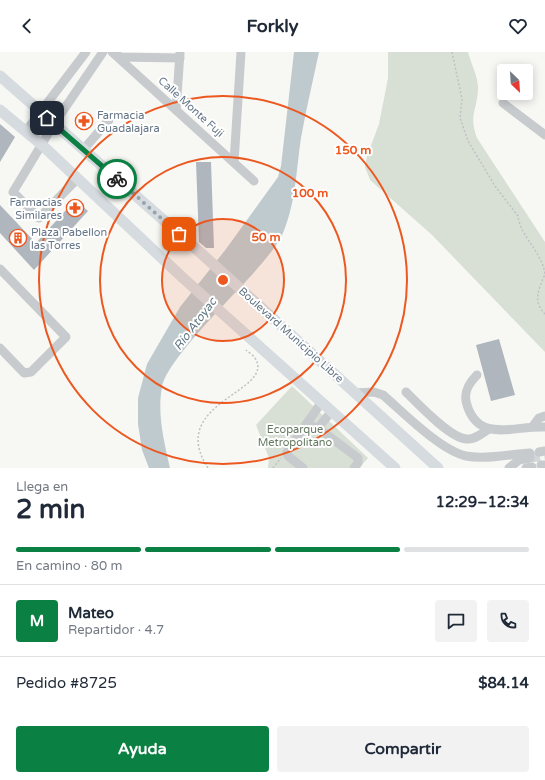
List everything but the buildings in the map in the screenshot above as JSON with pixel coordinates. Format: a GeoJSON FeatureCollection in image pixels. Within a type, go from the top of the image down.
{"type":"FeatureCollection","features":[{"type":"Feature","properties":{"kind":"main road","name":"Boulevard Municipio Libre"},"geometry":{"type":"LineString","coordinates":[[0,76],[203,255],[438,468]]}},
{"type":"Feature","properties":{"kind":"main road"},"geometry":{"type":"LineString","coordinates":[[0,110],[42,145],[182,278],[289,375],[395,468]]}},
{"type":"Feature","properties":{"kind":"street"},"geometry":{"type":"LineString","coordinates":[[26,131],[86,52]]}},
{"type":"Feature","properties":{"kind":"street"},"geometry":{"type":"LineString","coordinates":[[78,179],[41,217],[37,218],[13,191],[54,124],[103,52]]}},
{"type":"Feature","properties":{"kind":"street"},"geometry":{"type":"LineString","coordinates":[[234,162],[241,52]]}},
{"type":"Feature","properties":{"kind":"street"},"geometry":{"type":"LineString","coordinates":[[117,54],[180,55],[176,110]]}},
{"type":"Feature","properties":{"kind":"street","name":"Calle Monte Fuji"},"geometry":{"type":"LineString","coordinates":[[117,54],[254,181]]}},
{"type":"Feature","properties":{"kind":"street"},"geometry":{"type":"LineString","coordinates":[[503,103],[545,135]]}},
{"type":"Feature","properties":{"kind":"street"},"geometry":{"type":"LineString","coordinates":[[84,150],[109,120]]}},
{"type":"Feature","properties":{"kind":"street"},"geometry":{"type":"LineString","coordinates":[[0,269],[65,336],[66,339],[31,372],[24,374],[0,348]]}},
{"type":"Feature","properties":{"kind":"street"},"geometry":{"type":"LineString","coordinates":[[477,375],[470,382],[466,391],[465,399],[472,418],[480,426],[498,431],[533,426],[545,427]]}},
{"type":"Feature","properties":{"kind":"street"},"geometry":{"type":"LineString","coordinates":[[354,393],[374,392],[383,395],[444,446],[465,456],[536,460]]}},
{"type":"Feature","properties":{"kind":"street"},"geometry":{"type":"LineString","coordinates":[[406,392],[429,414],[458,438],[474,438],[489,429]]}},
{"type":"Feature","properties":{"kind":"street"},"geometry":{"type":"LineString","coordinates":[[303,468],[287,454],[321,403]]}},
{"type":"Feature","properties":{"kind":"street"},"geometry":{"type":"LineString","coordinates":[[318,428],[332,412]]}},
{"type":"Feature","properties":{"kind":"street"},"geometry":{"type":"LineString","coordinates":[[533,426],[540,418],[545,416]]}},
{"type":"Feature","properties":{"kind":"street"},"geometry":{"type":"LineString","coordinates":[[306,424],[318,428],[358,458],[358,463],[354,468]]}},
{"type":"Feature","properties":{"kind":"street"},"geometry":{"type":"LineString","coordinates":[[509,468],[519,460],[536,460]]}},
{"type":"Feature","properties":{"kind":"path"},"geometry":{"type":"LineString","coordinates":[[452,52],[462,99],[460,118],[468,141],[478,161],[518,216],[518,222],[526,238],[541,259],[545,274],[539,286],[537,300],[540,309],[545,314]]}},
{"type":"Feature","properties":{"kind":"path"},"geometry":{"type":"LineString","coordinates":[[208,468],[199,449],[198,439],[200,427],[206,415],[232,394],[246,386],[254,378],[257,366],[255,358],[246,350]]}},
{"type":"Feature","properties":{"kind":"path"},"geometry":{"type":"LineString","coordinates":[[273,468],[276,463],[287,454]]}},
{"type":"Feature","properties":{"kind":"green space"},"geometry":{"type":"Polygon","coordinates":[[[388,52],[468,52],[478,84],[478,95],[473,117],[474,130],[477,138],[545,242],[545,352],[432,235],[370,180],[365,167],[367,156],[379,124],[388,78],[388,52]]]}},
{"type":"Feature","properties":{"kind":"green space","name":"Ecoparque Metropolitano"},"geometry":{"type":"Polygon","coordinates":[[[292,386],[368,458],[359,468],[268,468],[269,458],[256,425],[292,386]]]}},
{"type":"Feature","properties":{"kind":"water","name":"Río Atoyac"},"geometry":{"type":"Polygon","coordinates":[[[294,52],[319,52],[301,138],[291,210],[283,233],[267,257],[186,347],[166,376],[162,387],[160,407],[162,428],[170,468],[149,468],[142,450],[138,424],[138,398],[147,364],[180,307],[226,249],[278,177],[281,166],[294,52]]]}},
{"type":"Feature","properties":{"kind":"tunnel"},"geometry":{"type":"LineString","coordinates":[[531,458],[545,456]]}},
{"type":"Feature","properties":{"kind":"way so far"},"geometry":{"type":"LineString","coordinates":[[117,179],[179,234]]}},
{"type":"Feature","properties":{"kind":"place","name":"Farmacia Guadalajara"},"geometry":{"type":"Point","coordinates":[84,121]}},
{"type":"Feature","properties":{"kind":"place","name":"Farmacias Similares"},"geometry":{"type":"Point","coordinates":[75,208]}},
{"type":"Feature","properties":{"kind":"place","name":"Plaza Pabellon las Torres"},"geometry":{"type":"Point","coordinates":[18,238]}},
{"type":"Feature","properties":{"kind":"route"},"geometry":{"type":"LineString","coordinates":[[47,118],[117,179]]}}]}
